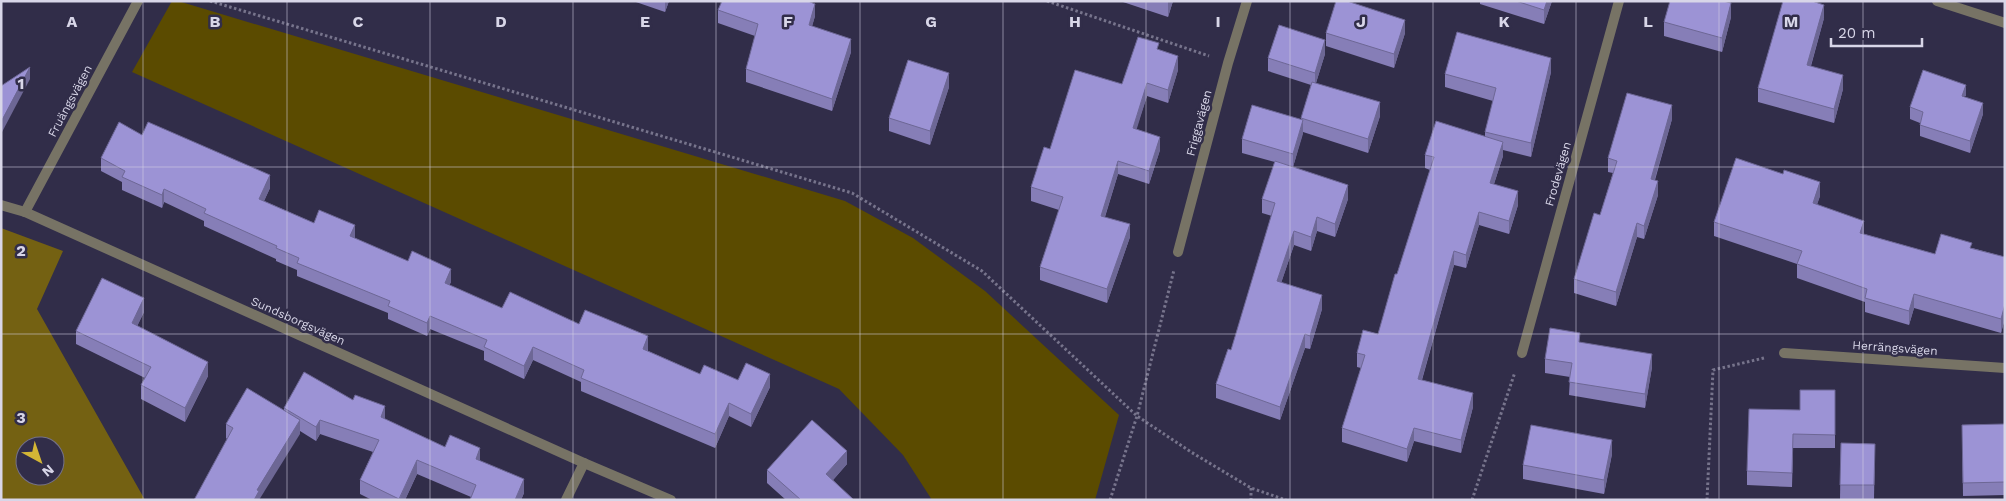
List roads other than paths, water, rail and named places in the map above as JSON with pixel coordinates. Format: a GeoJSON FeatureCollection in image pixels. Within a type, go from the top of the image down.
{"type":"FeatureCollection","features":[{"type":"Feature","properties":{"kind":"street","name":"Fruängsvägen"},"geometry":{"type":"LineString","coordinates":[[25,212],[138,1]]}},
{"type":"Feature","properties":{"kind":"street","name":"Friggavägen"},"geometry":{"type":"LineString","coordinates":[[1178,252],[1228,63],[1247,1]]}},
{"type":"Feature","properties":{"kind":"street","name":"Frodevägen"},"geometry":{"type":"LineString","coordinates":[[1522,353],[1620,1]]}},
{"type":"Feature","properties":{"kind":"street"},"geometry":{"type":"LineString","coordinates":[[1937,1],[2005,23]]}},
{"type":"Feature","properties":{"kind":"street","name":"Sundsborgsvägen"},"geometry":{"type":"LineString","coordinates":[[1,205],[25,212],[584,463],[672,500]]}},
{"type":"Feature","properties":{"kind":"street","name":"Herrängsvägen"},"geometry":{"type":"LineString","coordinates":[[1784,353],[2005,368]]}},
{"type":"Feature","properties":{"kind":"street"},"geometry":{"type":"LineString","coordinates":[[566,500],[584,463]]}}]}
